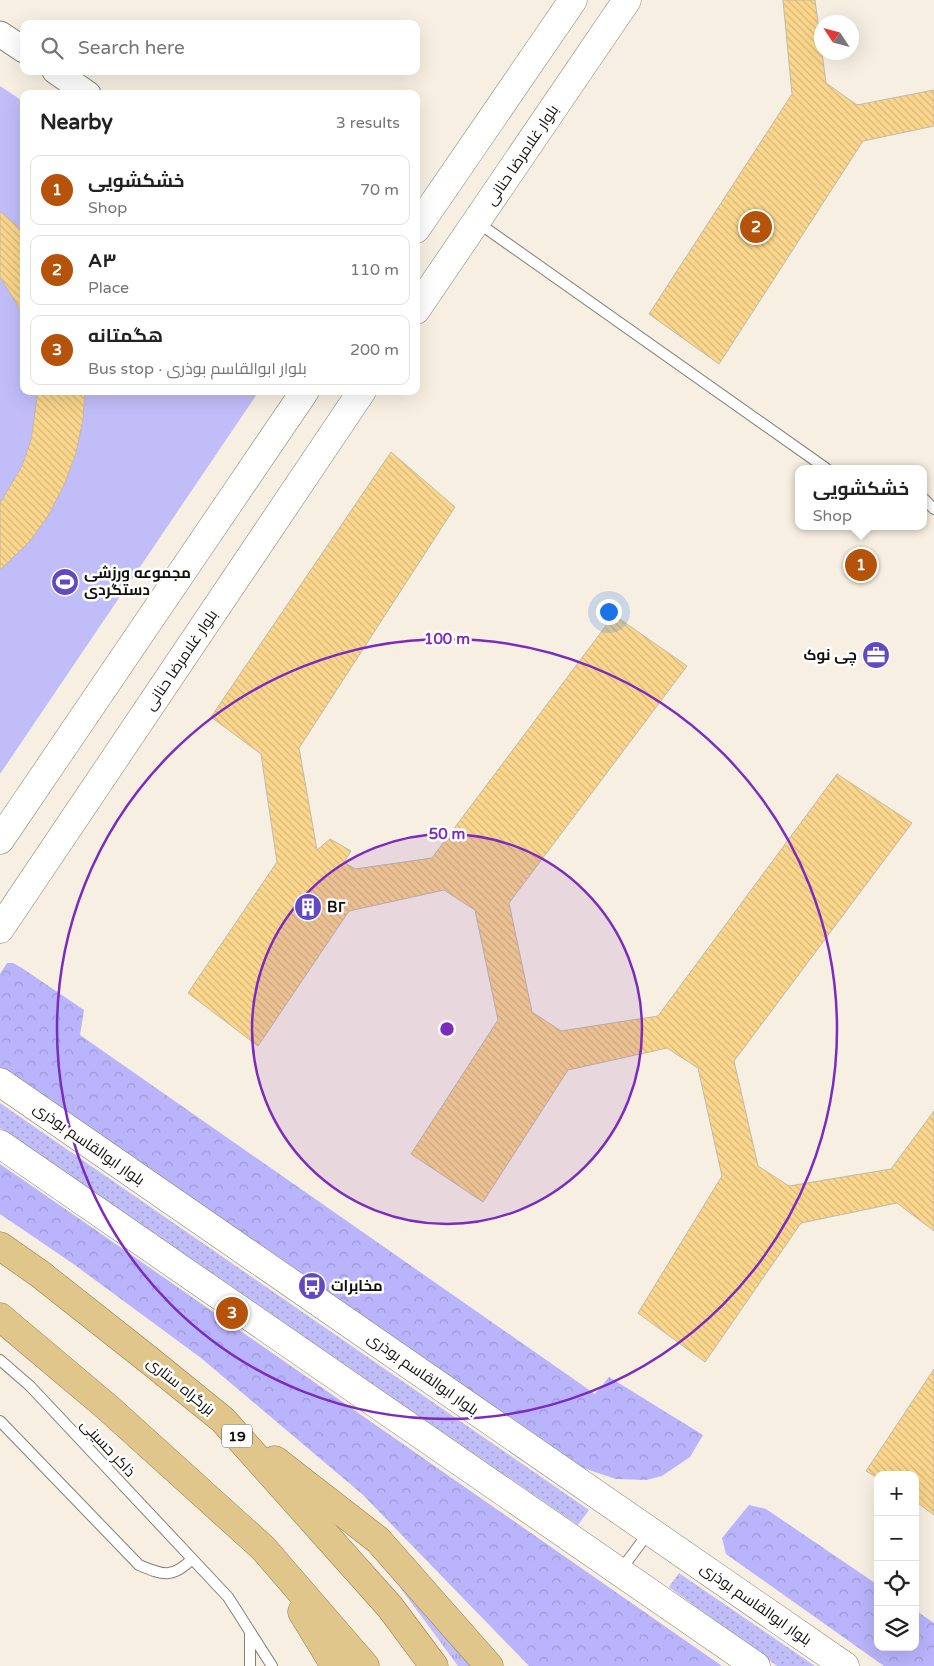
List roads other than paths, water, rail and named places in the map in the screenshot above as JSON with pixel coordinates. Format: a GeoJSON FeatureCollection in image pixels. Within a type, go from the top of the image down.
{"type":"FeatureCollection","features":[{"type":"Feature","properties":{"kind":"highway","name":"بزرگراه ستاری"},"geometry":{"type":"LineString","coordinates":[[0,1246],[126,1341],[223,1420],[390,1607],[434,1666]]}},
{"type":"Feature","properties":{"kind":"highway"},"geometry":{"type":"LineString","coordinates":[[0,1317],[107,1407],[263,1548],[365,1666]]}},
{"type":"Feature","properties":{"kind":"highway"},"geometry":{"type":"LineString","coordinates":[[223,1420],[353,1518],[378,1540],[489,1666]]}},
{"type":"Feature","properties":{"kind":"highway"},"geometry":{"type":"LineString","coordinates":[[263,1548],[335,1666]]}},
{"type":"Feature","properties":{"kind":"main road"},"geometry":{"type":"LineString","coordinates":[[420,223],[573,0]]}},
{"type":"Feature","properties":{"kind":"main road","name":"بلوار غلامرضا حنانی"},"geometry":{"type":"LineString","coordinates":[[420,304],[627,0]]}},
{"type":"Feature","properties":{"kind":"main road"},"geometry":{"type":"LineString","coordinates":[[0,840],[302,395]]}},
{"type":"Feature","properties":{"kind":"main road","name":"بلوار غلامرضا حنانی"},"geometry":{"type":"LineString","coordinates":[[0,929],[359,395]]}},
{"type":"Feature","properties":{"kind":"main road","name":"بلوار ابوالقاسم بوذری"},"geometry":{"type":"LineString","coordinates":[[0,1082],[845,1666]]}},
{"type":"Feature","properties":{"kind":"main road"},"geometry":{"type":"LineString","coordinates":[[0,1144],[756,1666]]}},
{"type":"Feature","properties":{"kind":"street"},"geometry":{"type":"LineString","coordinates":[[0,34],[20,47]]}},
{"type":"Feature","properties":{"kind":"street"},"geometry":{"type":"LineString","coordinates":[[61,75],[82,90]]}},
{"type":"Feature","properties":{"kind":"lane"},"geometry":{"type":"LineString","coordinates":[[476,222],[821,465]]}},
{"type":"Feature","properties":{"kind":"lane","name":"ذاکر حسینی"},"geometry":{"type":"LineString","coordinates":[[0,1360],[30,1386],[228,1597],[272,1666]]}},
{"type":"Feature","properties":{"kind":"lane"},"geometry":{"type":"LineString","coordinates":[[0,1421],[139,1565],[161,1574],[180,1572],[192,1559]]}},
{"type":"Feature","properties":{"kind":"lane"},"geometry":{"type":"LineString","coordinates":[[620,1572],[650,1531]]}},
{"type":"Feature","properties":{"kind":"lane"},"geometry":{"type":"LineString","coordinates":[[250,1631],[250,1666]]}},
{"type":"Feature","properties":{"kind":"place","name":"A۳"},"geometry":{"type":"Point","coordinates":[756,227]}},
{"type":"Feature","properties":{"kind":"place","name":"خشکشویی"},"geometry":{"type":"Point","coordinates":[861,565]}},
{"type":"Feature","properties":{"kind":"place","name":"مجموعه ورزشی دستگردی"},"geometry":{"type":"Point","coordinates":[65,582]}},
{"type":"Feature","properties":{"kind":"place","name":"چی نوک"},"geometry":{"type":"Point","coordinates":[876,655]}},
{"type":"Feature","properties":{"kind":"place","name":"B۲"},"geometry":{"type":"Point","coordinates":[308,907]}},
{"type":"Feature","properties":{"kind":"place","name":"مخابرات"},"geometry":{"type":"Point","coordinates":[312,1286]}},
{"type":"Feature","properties":{"kind":"place","name":"هگمتانه"},"geometry":{"type":"Point","coordinates":[232,1313]}}]}
